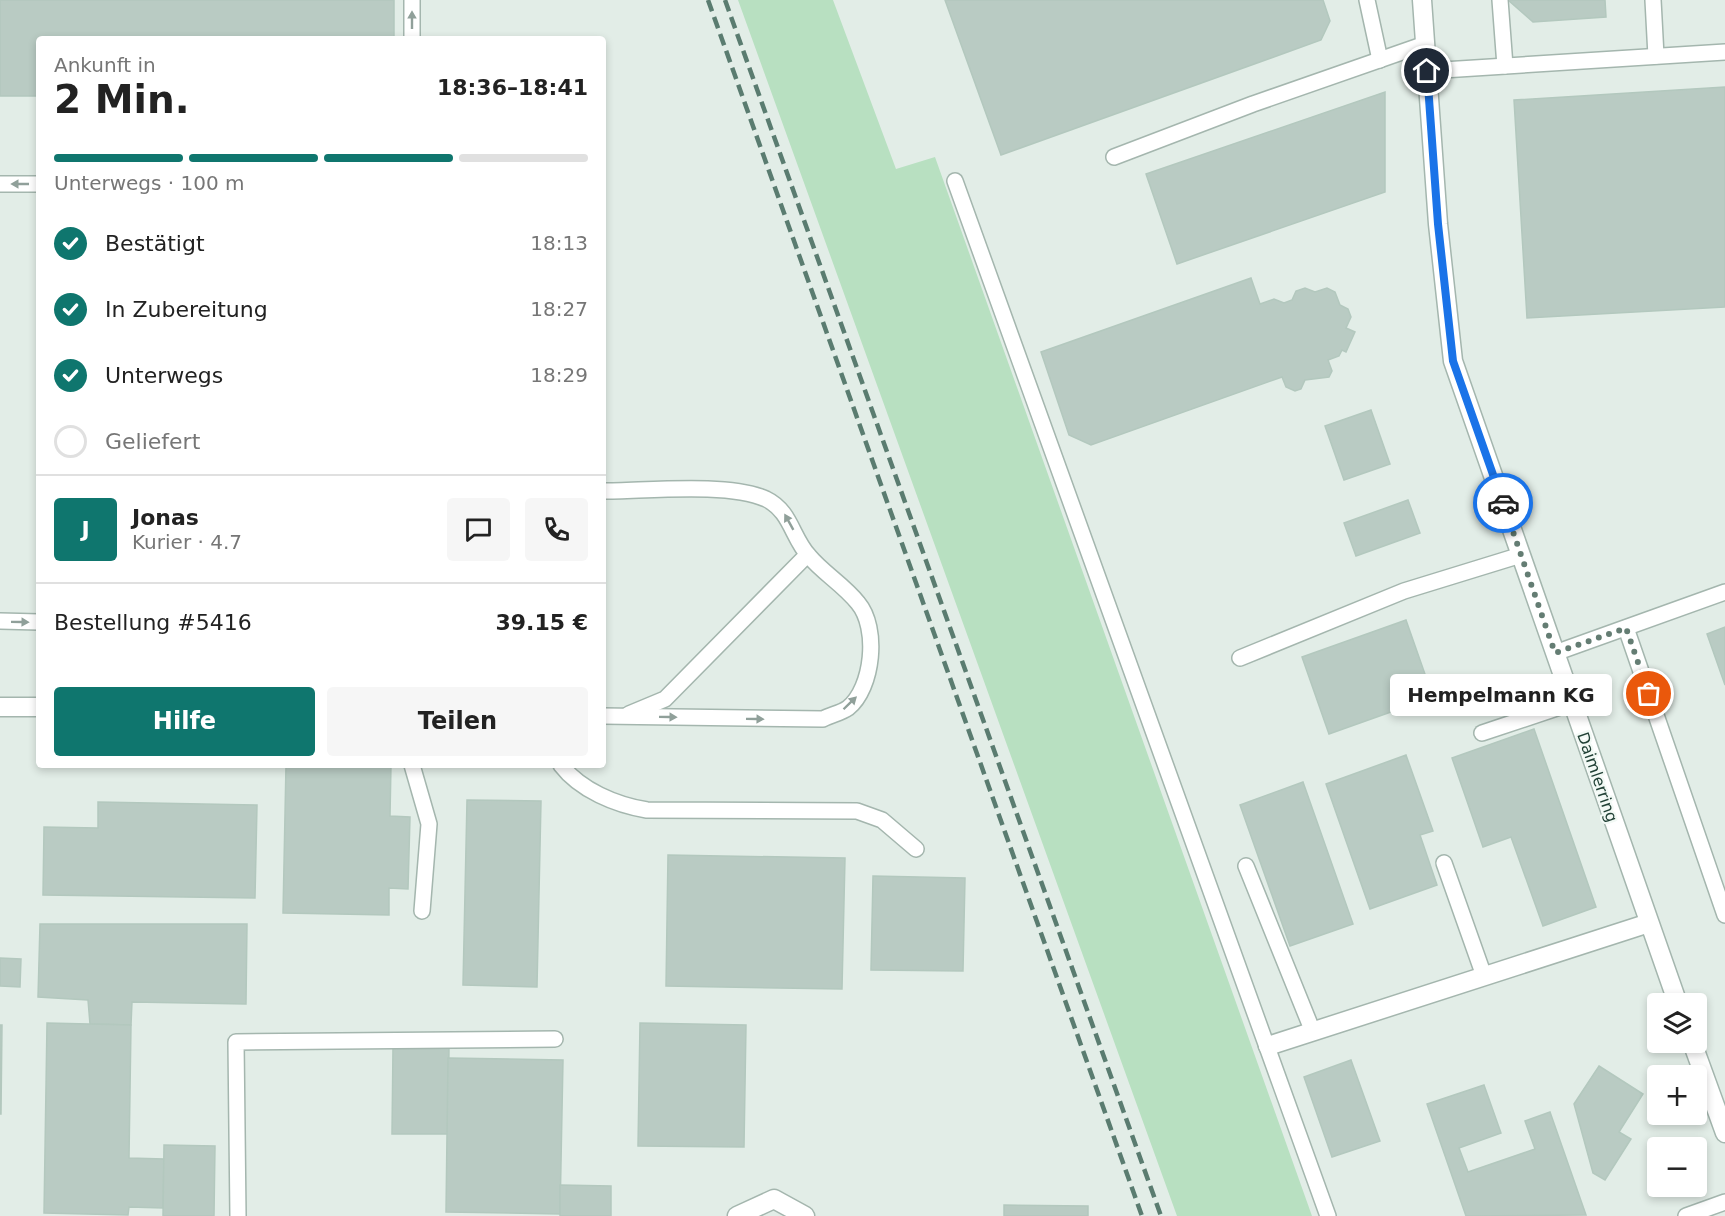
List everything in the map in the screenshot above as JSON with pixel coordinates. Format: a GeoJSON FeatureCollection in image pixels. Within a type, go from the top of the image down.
{"type":"FeatureCollection","features":[{"type":"Feature","properties":{"kind":"street","name":"Daimlerring"},"geometry":{"type":"LineString","coordinates":[[1422,0],[1438,224],[1453,361],[1674,993]]}},
{"type":"Feature","properties":{"kind":"street"},"geometry":{"type":"LineString","coordinates":[[0,707],[36,707]]}},
{"type":"Feature","properties":{"kind":"street"},"geometry":{"type":"LineString","coordinates":[[1268,1046],[1649,923]]}},
{"type":"Feature","properties":{"kind":"street"},"geometry":{"type":"LineString","coordinates":[[1696,1053],[1725,1134]]}},
{"type":"Feature","properties":{"kind":"street"},"geometry":{"type":"LineString","coordinates":[[736,1216],[774,1199],[805,1216]]}},
{"type":"Feature","properties":{"kind":"lane"},"geometry":{"type":"LineString","coordinates":[[412,0],[412,36]]}},
{"type":"Feature","properties":{"kind":"lane"},"geometry":{"type":"LineString","coordinates":[[1367,0],[1380,60]]}},
{"type":"Feature","properties":{"kind":"lane"},"geometry":{"type":"LineString","coordinates":[[1500,0],[1505,66]]}},
{"type":"Feature","properties":{"kind":"lane"},"geometry":{"type":"LineString","coordinates":[[1653,0],[1656,56]]}},
{"type":"Feature","properties":{"kind":"lane"},"geometry":{"type":"LineString","coordinates":[[1114,157],[1425,44]]}},
{"type":"Feature","properties":{"kind":"lane"},"geometry":{"type":"LineString","coordinates":[[1427,71],[1725,52]]}},
{"type":"Feature","properties":{"kind":"lane"},"geometry":{"type":"LineString","coordinates":[[955,181],[1328,1216]]}},
{"type":"Feature","properties":{"kind":"lane"},"geometry":{"type":"LineString","coordinates":[[0,184],[36,184]]}},
{"type":"Feature","properties":{"kind":"lane"},"geometry":{"type":"LineString","coordinates":[[606,491],[730,490],[766,499],[785,513],[807,555],[860,604],[871,637],[870,663],[863,689],[848,708],[823,719],[606,716]]}},
{"type":"Feature","properties":{"kind":"lane"},"geometry":{"type":"LineString","coordinates":[[623,716],[665,699],[807,555]]}},
{"type":"Feature","properties":{"kind":"lane"},"geometry":{"type":"LineString","coordinates":[[1240,658],[1404,591],[1521,555]]}},
{"type":"Feature","properties":{"kind":"lane"},"geometry":{"type":"LineString","coordinates":[[1555,653],[1725,592]]}},
{"type":"Feature","properties":{"kind":"lane"},"geometry":{"type":"LineString","coordinates":[[0,621],[36,622]]}},
{"type":"Feature","properties":{"kind":"lane"},"geometry":{"type":"LineString","coordinates":[[1626,628],[1725,915]]}},
{"type":"Feature","properties":{"kind":"lane"},"geometry":{"type":"LineString","coordinates":[[1482,733],[1572,703]]}},
{"type":"Feature","properties":{"kind":"lane"},"geometry":{"type":"LineString","coordinates":[[413,768],[429,824],[422,911]]}},
{"type":"Feature","properties":{"kind":"lane"},"geometry":{"type":"LineString","coordinates":[[564,768],[586,787],[627,807],[647,810],[857,811],[882,820],[916,849]]}},
{"type":"Feature","properties":{"kind":"lane"},"geometry":{"type":"LineString","coordinates":[[1444,862],[1484,976]]}},
{"type":"Feature","properties":{"kind":"lane"},"geometry":{"type":"LineString","coordinates":[[1246,866],[1312,1032]]}},
{"type":"Feature","properties":{"kind":"lane"},"geometry":{"type":"LineString","coordinates":[[238,1216],[236,1042],[555,1039]]}},
{"type":"Feature","properties":{"kind":"lane"},"geometry":{"type":"LineString","coordinates":[[1686,1216],[1725,1202]]}},
{"type":"Feature","properties":{"kind":"green space"},"geometry":{"type":"Polygon","coordinates":[[[738,0],[833,0],[896,169],[935,157],[1312,1216],[1177,1216],[738,0]]]}},
{"type":"Feature","properties":{"kind":"building"},"geometry":{"type":"Polygon","coordinates":[[[0,0],[394,0],[394,36],[36,36],[36,96],[0,96],[0,0]]]}},
{"type":"Feature","properties":{"kind":"building"},"geometry":{"type":"Polygon","coordinates":[[[945,0],[1323,0],[1330,21],[1321,40],[1001,155],[945,0]]]}},
{"type":"Feature","properties":{"kind":"building"},"geometry":{"type":"Polygon","coordinates":[[[1508,0],[1605,0],[1606,17],[1533,22],[1508,0]]]}},
{"type":"Feature","properties":{"kind":"building"},"geometry":{"type":"Polygon","coordinates":[[[1725,87],[1725,307],[1527,318],[1514,100],[1725,87]]]}},
{"type":"Feature","properties":{"kind":"building"},"geometry":{"type":"Polygon","coordinates":[[[1385,92],[1385,192],[1177,264],[1146,174],[1385,92]]]}},
{"type":"Feature","properties":{"kind":"building"},"geometry":{"type":"Polygon","coordinates":[[[1251,278],[1260,304],[1274,299],[1284,303],[1292,300],[1296,291],[1305,288],[1315,292],[1327,288],[1335,292],[1340,305],[1348,309],[1351,317],[1346,328],[1355,332],[1346,352],[1342,350],[1339,356],[1328,360],[1332,371],[1329,377],[1305,380],[1301,389],[1295,391],[1286,387],[1282,377],[1091,445],[1069,435],[1041,352],[1251,278]]]}},
{"type":"Feature","properties":{"kind":"building"},"geometry":{"type":"Polygon","coordinates":[[[1371,410],[1390,464],[1344,480],[1325,426],[1371,410]]]}},
{"type":"Feature","properties":{"kind":"building"},"geometry":{"type":"Polygon","coordinates":[[[1408,500],[1420,533],[1356,556],[1344,523],[1408,500]]]}},
{"type":"Feature","properties":{"kind":"building"},"geometry":{"type":"Polygon","coordinates":[[[1406,620],[1433,697],[1329,734],[1302,657],[1406,620]]]}},
{"type":"Feature","properties":{"kind":"building"},"geometry":{"type":"Polygon","coordinates":[[[1725,627],[1725,685],[1707,634],[1725,627]]]}},
{"type":"Feature","properties":{"kind":"building"},"geometry":{"type":"Polygon","coordinates":[[[1534,729],[1596,907],[1543,926],[1511,837],[1483,847],[1452,758],[1534,729]]]}},
{"type":"Feature","properties":{"kind":"building"},"geometry":{"type":"Polygon","coordinates":[[[1406,755],[1433,831],[1420,835],[1437,885],[1370,909],[1326,784],[1406,755]]]}},
{"type":"Feature","properties":{"kind":"building"},"geometry":{"type":"Polygon","coordinates":[[[286,768],[391,768],[390,816],[410,817],[408,889],[389,888],[389,915],[283,913],[286,768]]]}},
{"type":"Feature","properties":{"kind":"building"},"geometry":{"type":"Polygon","coordinates":[[[1303,782],[1353,924],[1290,946],[1240,805],[1303,782]]]}},
{"type":"Feature","properties":{"kind":"building"},"geometry":{"type":"Polygon","coordinates":[[[467,800],[541,801],[537,987],[463,985],[467,800]]]}},
{"type":"Feature","properties":{"kind":"building"},"geometry":{"type":"Polygon","coordinates":[[[98,802],[257,805],[255,898],[43,895],[44,827],[98,828],[98,802]]]}},
{"type":"Feature","properties":{"kind":"building"},"geometry":{"type":"Polygon","coordinates":[[[668,855],[845,858],[842,989],[666,986],[668,855]]]}},
{"type":"Feature","properties":{"kind":"building"},"geometry":{"type":"Polygon","coordinates":[[[873,876],[965,878],[963,971],[871,970],[873,876]]]}},
{"type":"Feature","properties":{"kind":"building"},"geometry":{"type":"Polygon","coordinates":[[[40,924],[247,924],[246,1004],[132,1002],[131,1025],[90,1024],[88,1000],[38,997],[40,924]]]}},
{"type":"Feature","properties":{"kind":"building"},"geometry":{"type":"Polygon","coordinates":[[[0,958],[21,959],[20,987],[0,986],[0,958]]]}},
{"type":"Feature","properties":{"kind":"building"},"geometry":{"type":"Polygon","coordinates":[[[47,1023],[131,1025],[129,1158],[164,1159],[163,1208],[129,1207],[128,1215],[44,1213],[47,1023]]]}},
{"type":"Feature","properties":{"kind":"building"},"geometry":{"type":"Polygon","coordinates":[[[640,1023],[746,1025],[744,1147],[638,1146],[640,1023]]]}},
{"type":"Feature","properties":{"kind":"building"},"geometry":{"type":"Polygon","coordinates":[[[0,1025],[2,1025],[1,1114],[0,1114],[0,1025]]]}},
{"type":"Feature","properties":{"kind":"building"},"geometry":{"type":"Polygon","coordinates":[[[393,1047],[449,1047],[448,1134],[392,1134],[393,1047]]]}},
{"type":"Feature","properties":{"kind":"building"},"geometry":{"type":"Polygon","coordinates":[[[448,1058],[563,1060],[560,1214],[446,1212],[448,1058]]]}},
{"type":"Feature","properties":{"kind":"building"},"geometry":{"type":"Polygon","coordinates":[[[1351,1060],[1380,1141],[1332,1157],[1304,1077],[1351,1060]]]}},
{"type":"Feature","properties":{"kind":"building"},"geometry":{"type":"Polygon","coordinates":[[[1599,1066],[1643,1094],[1619,1132],[1631,1139],[1605,1180],[1593,1173],[1574,1104],[1599,1066]]]}},
{"type":"Feature","properties":{"kind":"building"},"geometry":{"type":"Polygon","coordinates":[[[1484,1085],[1501,1133],[1459,1148],[1468,1172],[1535,1149],[1525,1121],[1550,1112],[1586,1215],[1466,1216],[1427,1104],[1484,1085]]]}},
{"type":"Feature","properties":{"kind":"building"},"geometry":{"type":"Polygon","coordinates":[[[164,1145],[215,1146],[214,1216],[163,1216],[164,1145]]]}},
{"type":"Feature","properties":{"kind":"building"},"geometry":{"type":"Polygon","coordinates":[[[560,1185],[611,1186],[611,1216],[560,1216],[560,1185]]]}},
{"type":"Feature","properties":{"kind":"building"},"geometry":{"type":"Polygon","coordinates":[[[1004,1205],[1088,1206],[1088,1216],[1004,1216],[1004,1205]]]}},
{"type":"Feature","properties":{"kind":"railway"},"geometry":{"type":"LineString","coordinates":[[708,0],[1142,1216]]}},
{"type":"Feature","properties":{"kind":"railway"},"geometry":{"type":"LineString","coordinates":[[725,0],[1161,1216]]}},
{"type":"Feature","properties":{"kind":"way so far"},"geometry":{"type":"LineString","coordinates":[[1503,503],[1555,653],[1626,628],[1649,694]]}},
{"type":"Feature","properties":{"kind":"place","name":"Hempelmann KG"},"geometry":{"type":"Point","coordinates":[1649,694]}},
{"type":"Feature","properties":{"kind":"route"},"geometry":{"type":"LineString","coordinates":[[1427,71],[1438,224],[1453,361],[1503,503]]}}]}
